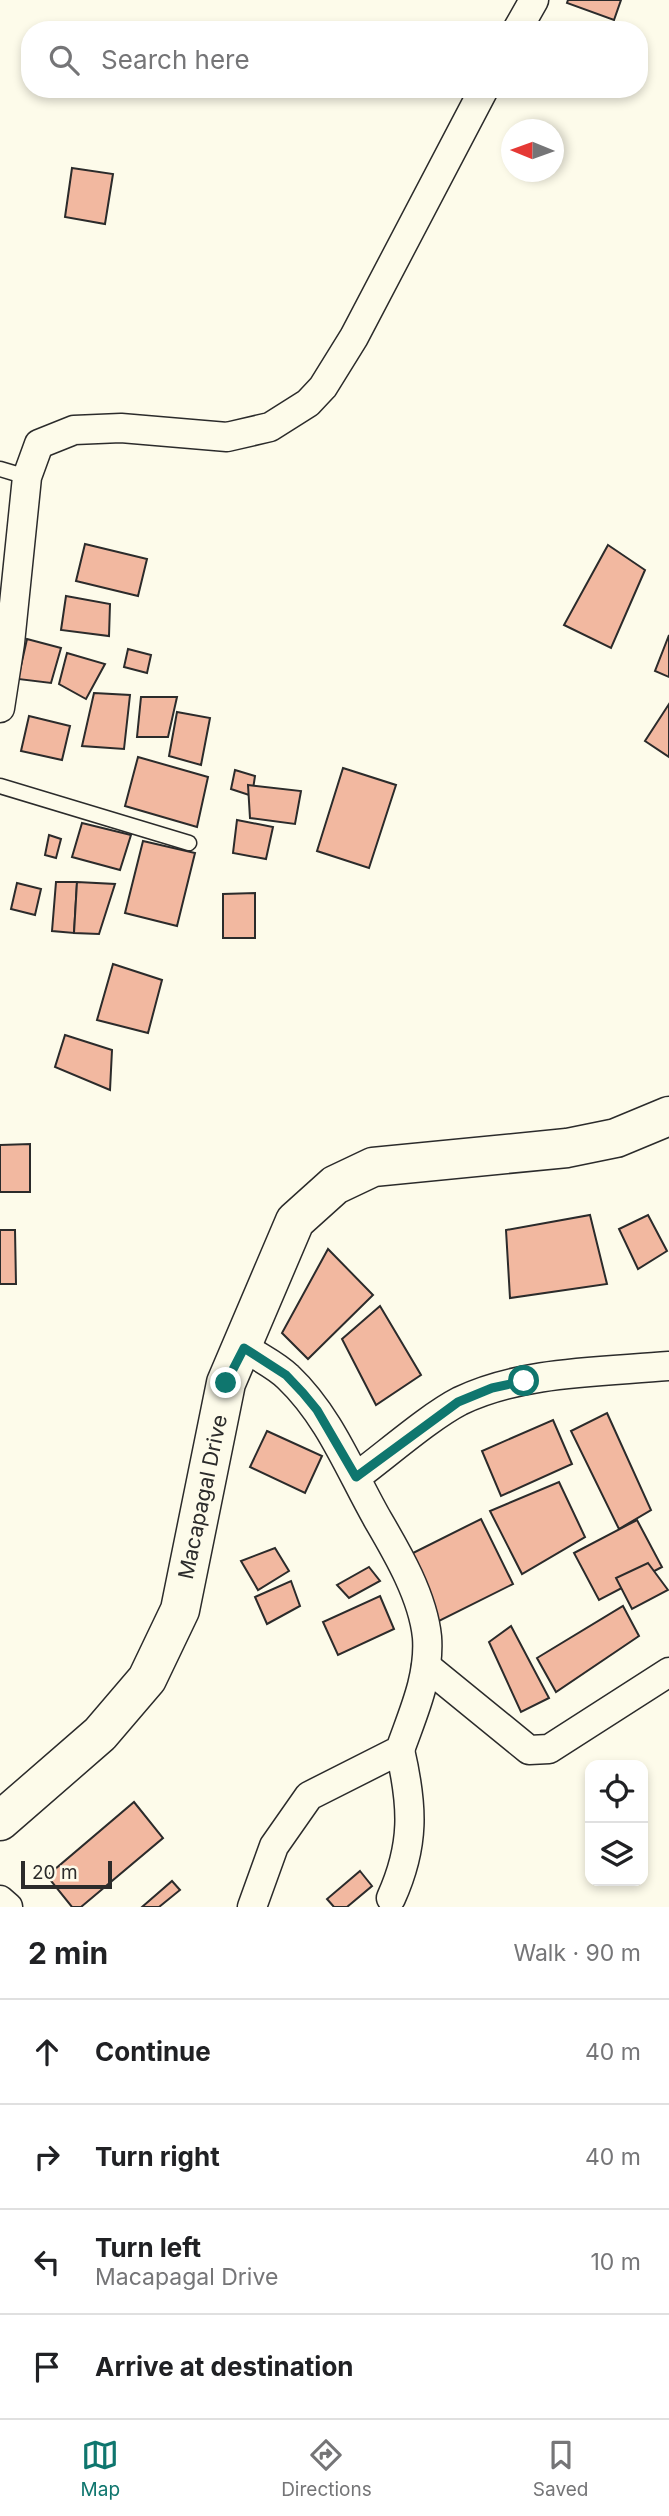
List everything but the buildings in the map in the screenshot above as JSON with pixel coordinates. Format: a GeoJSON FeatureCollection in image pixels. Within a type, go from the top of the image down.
{"type":"FeatureCollection","features":[{"type":"Feature","properties":{"kind":"main road","name":"Macapagal Drive"},"geometry":{"type":"LineString","coordinates":[[0,1821],[100,1734],[147,1679],[180,1610],[226,1383],[244,1348],[296,1221],[335,1185],[373,1167],[567,1148],[616,1138],[669,1116]]}},
{"type":"Feature","properties":{"kind":"street"},"geometry":{"type":"LineString","coordinates":[[522,21],[534,0]]}},
{"type":"Feature","properties":{"kind":"street"},"geometry":{"type":"LineString","coordinates":[[0,708],[10,643],[27,477],[39,444],[74,430],[121,428],[227,437],[270,426],[308,403],[323,387],[354,337],[479,98]]}},
{"type":"Feature","properties":{"kind":"street"},"geometry":{"type":"LineString","coordinates":[[244,1348],[286,1375],[317,1410],[389,1538],[420,1607],[426,1636],[426,1666],[419,1697],[400,1750],[411,1812],[407,1857],[391,1898]]}},
{"type":"Feature","properties":{"kind":"street"},"geometry":{"type":"LineString","coordinates":[[356,1477],[458,1402],[492,1388],[592,1373],[669,1366]]}},
{"type":"Feature","properties":{"kind":"street"},"geometry":{"type":"LineString","coordinates":[[426,1666],[529,1750],[549,1749],[669,1672]]}},
{"type":"Feature","properties":{"kind":"street"},"geometry":{"type":"LineString","coordinates":[[252,1907],[274,1846],[309,1796],[400,1750]]}},
{"type":"Feature","properties":{"kind":"street"},"geometry":{"type":"LineString","coordinates":[[0,1900],[8,1907]]}},
{"type":"Feature","properties":{"kind":"lane"},"geometry":{"type":"LineString","coordinates":[[0,469],[27,477]]}},
{"type":"Feature","properties":{"kind":"lane"},"geometry":{"type":"LineString","coordinates":[[0,786],[189,843]]}},
{"type":"Feature","properties":{"kind":"route"},"geometry":{"type":"LineString","coordinates":[[226,1383],[244,1348],[286,1375],[317,1410],[356,1477],[458,1402],[492,1388],[524,1381]]}}]}
